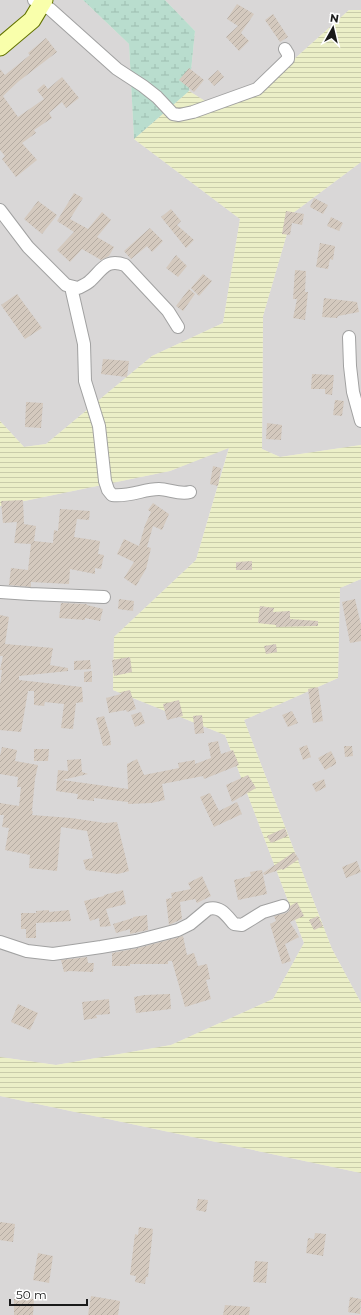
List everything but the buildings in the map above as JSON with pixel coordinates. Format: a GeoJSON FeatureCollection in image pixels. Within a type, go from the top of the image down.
{"type":"FeatureCollection","features":[{"type":"Feature","properties":{"kind":"street"},"geometry":{"type":"LineString","coordinates":[[0,47],[32,20],[39,2],[50,9],[117,69],[144,86],[173,114],[179,115],[193,112],[257,89],[288,59],[288,54],[285,49]]}},
{"type":"Feature","properties":{"kind":"street"},"geometry":{"type":"LineString","coordinates":[[0,210],[28,247],[66,285],[78,288],[89,282],[104,266],[118,262],[125,265],[168,311],[178,327]]}},
{"type":"Feature","properties":{"kind":"street"},"geometry":{"type":"LineString","coordinates":[[71,287],[84,344],[85,381],[99,426],[104,474],[108,490],[112,495],[123,496],[160,489],[180,493],[190,492]]}},
{"type":"Feature","properties":{"kind":"street"},"geometry":{"type":"LineString","coordinates":[[349,337],[353,392],[361,421]]}},
{"type":"Feature","properties":{"kind":"street"},"geometry":{"type":"LineString","coordinates":[[0,592],[104,597]]}},
{"type":"Feature","properties":{"kind":"street"},"geometry":{"type":"LineString","coordinates":[[0,942],[27,951],[54,954],[136,941],[178,930],[190,924],[212,908],[216,908],[224,913],[234,924],[242,925],[263,912],[283,906]]}},
{"type":"Feature","properties":{"kind":"shaded area"},"geometry":{"type":"Polygon","coordinates":[[[0,0],[83,0],[129,44],[134,139],[240,219],[223,323],[152,356],[46,444],[24,447],[0,421],[0,0]]]}},
{"type":"Feature","properties":{"kind":"shaded area"},"geometry":{"type":"Polygon","coordinates":[[[165,0],[361,0],[361,10],[349,10],[282,70],[213,106],[189,91],[195,31],[165,0]]]}},
{"type":"Feature","properties":{"kind":"shaded area"},"geometry":{"type":"Polygon","coordinates":[[[361,162],[361,445],[280,457],[262,449],[263,316],[293,213],[361,162]]]}},
{"type":"Feature","properties":{"kind":"shaded area"},"geometry":{"type":"Polygon","coordinates":[[[229,447],[196,560],[114,637],[113,690],[225,735],[304,943],[273,999],[171,1045],[56,1065],[0,1057],[0,506],[170,471],[229,447]]]}},
{"type":"Feature","properties":{"kind":"shaded area"},"geometry":{"type":"Polygon","coordinates":[[[361,579],[361,1003],[332,949],[244,720],[338,678],[340,588],[361,579]]]}},
{"type":"Feature","properties":{"kind":"shaded area"},"geometry":{"type":"Polygon","coordinates":[[[0,1096],[361,1173],[361,1315],[0,1315],[0,1096]]]}},
{"type":"Feature","properties":{"kind":"green space"},"geometry":{"type":"Polygon","coordinates":[[[83,0],[165,0],[195,31],[189,91],[134,139],[129,44],[83,0]]]}},
{"type":"Feature","properties":{"kind":"green space"},"geometry":{"type":"Polygon","coordinates":[[[349,10],[361,10],[361,162],[293,213],[263,316],[262,449],[280,457],[361,445],[361,579],[340,588],[338,678],[244,720],[332,949],[361,1003],[361,1173],[0,1096],[0,1057],[56,1065],[171,1045],[273,999],[304,943],[225,735],[113,690],[114,637],[196,560],[229,448],[170,471],[0,506],[0,421],[24,447],[46,444],[152,356],[223,323],[240,219],[134,139],[189,91],[213,106],[282,70],[349,10]]]}}]}
